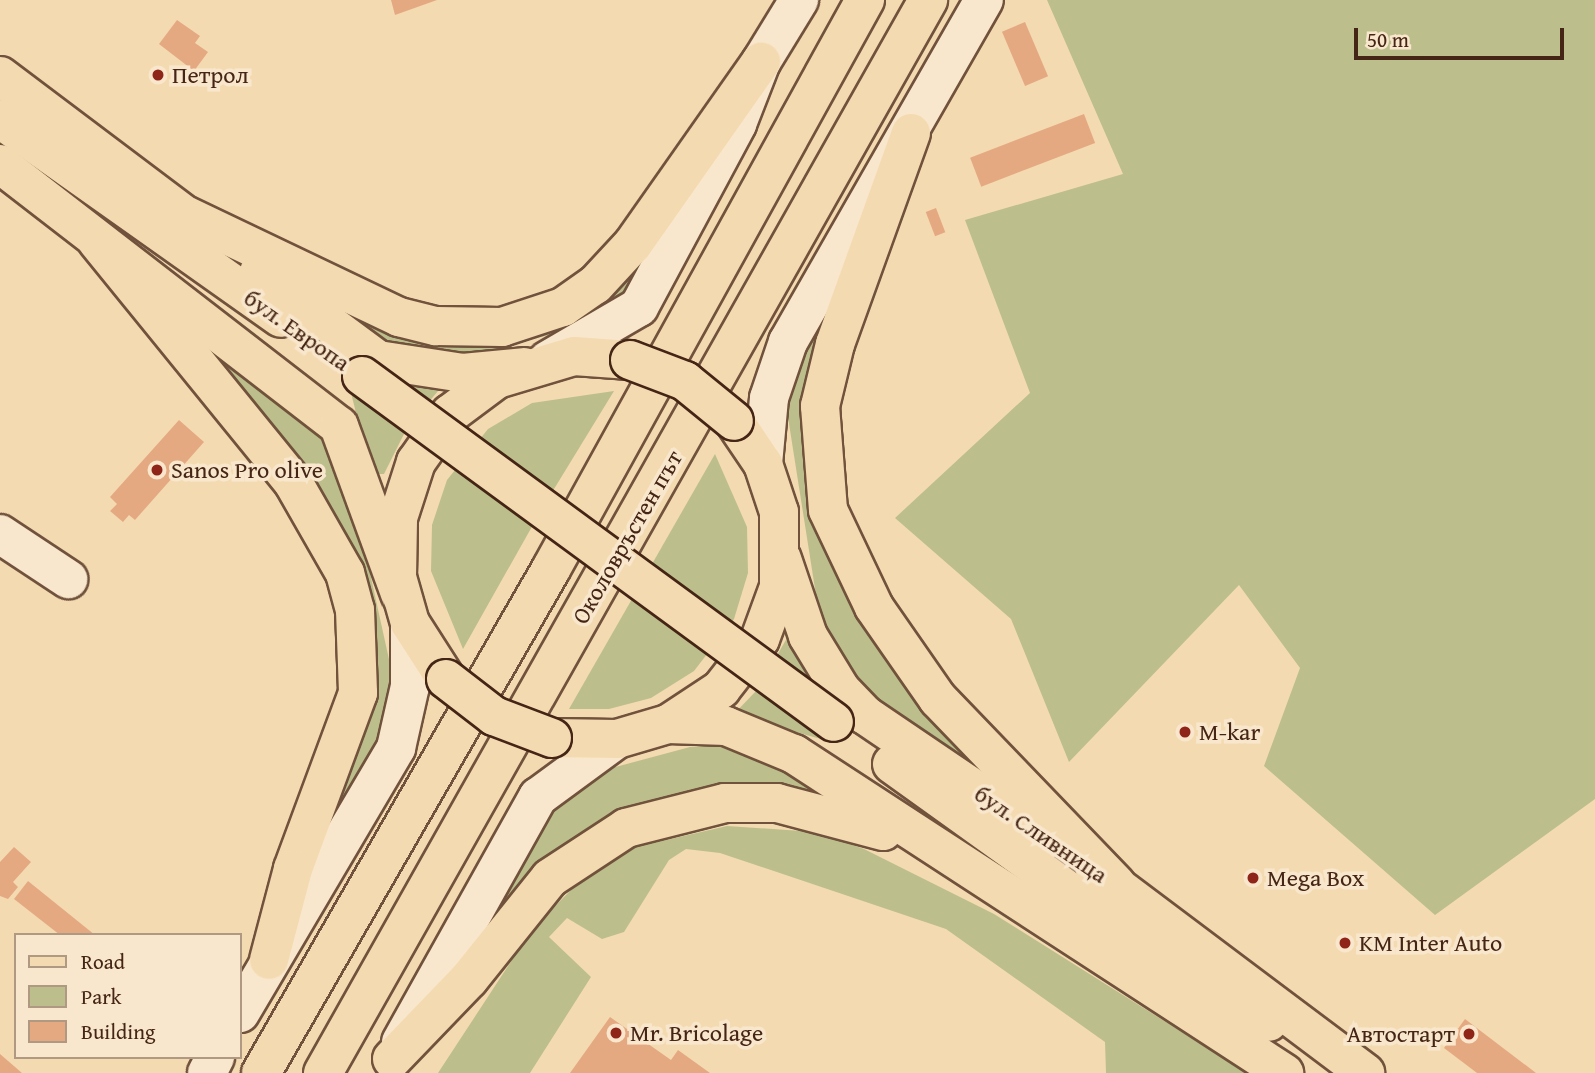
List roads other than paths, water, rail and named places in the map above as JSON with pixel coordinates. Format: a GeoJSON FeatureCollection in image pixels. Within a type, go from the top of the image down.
{"type":"FeatureCollection","features":[{"type":"Feature","properties":{"kind":"main road","name":"Околовръстен път"},"geometry":{"type":"LineString","coordinates":[[261,1073],[551,569],[865,0]]}},
{"type":"Feature","properties":{"kind":"main road","name":"Околовръстен път"},"geometry":{"type":"LineString","coordinates":[[323,1073],[928,0]]}},
{"type":"Feature","properties":{"kind":"main road"},"geometry":{"type":"LineString","coordinates":[[187,216],[399,317],[436,326],[502,327],[562,307],[595,285],[633,244],[761,62]]}},
{"type":"Feature","properties":{"kind":"main road","name":"бул. Европа"},"geometry":{"type":"LineString","coordinates":[[0,76],[378,360],[464,373],[536,363],[630,360],[685,381],[734,421],[763,464]]}},
{"type":"Feature","properties":{"kind":"main road","name":"бул. Европа"},"geometry":{"type":"LineString","coordinates":[[0,119],[362,376],[592,544]]}},
{"type":"Feature","properties":{"kind":"main road"},"geometry":{"type":"LineString","coordinates":[[911,133],[835,344],[820,406],[828,510],[874,607],[938,699],[1116,884]]}},
{"type":"Feature","properties":{"kind":"main road","name":"бул. Европа"},"geometry":{"type":"LineString","coordinates":[[0,164],[339,426],[405,609],[446,679],[494,716],[552,738],[617,739],[668,724]]}},
{"type":"Feature","properties":{"kind":"main road"},"geometry":{"type":"LineString","coordinates":[[97,241],[293,482],[345,573],[355,610],[358,693],[293,869],[269,960]]}},
{"type":"Feature","properties":{"kind":"main road"},"geometry":{"type":"LineString","coordinates":[[405,609],[398,518],[416,462],[450,414],[536,363]]}},
{"type":"Feature","properties":{"kind":"main road"},"geometry":{"type":"LineString","coordinates":[[668,724],[721,690],[742,666],[772,610],[782,559],[779,512],[763,464]]}},
{"type":"Feature","properties":{"kind":"main road","name":"бул. Сливница"},"geometry":{"type":"LineString","coordinates":[[592,544],[1200,985],[1360,1070]]}},
{"type":"Feature","properties":{"kind":"main road","name":"бул. Сливница"},"geometry":{"type":"LineString","coordinates":[[782,559],[823,665],[865,715],[1116,884],[1360,1070]]}},
{"type":"Feature","properties":{"kind":"main road","name":"бул. Сливница"},"geometry":{"type":"LineString","coordinates":[[668,724],[753,733],[1286,1073]]}},
{"type":"Feature","properties":{"kind":"main road"},"geometry":{"type":"LineString","coordinates":[[388,1066],[469,979],[550,878],[626,828],[724,803],[777,803],[834,813],[944,853]]}},
{"type":"Feature","properties":{"kind":"main road","name":"бул. Сливница"},"geometry":{"type":"LineString","coordinates":[[1200,985],[1286,1073]]}},
{"type":"Feature","properties":{"kind":"street"},"geometry":{"type":"LineString","coordinates":[[536,363],[639,307],[737,124],[761,62],[799,0]]}},
{"type":"Feature","properties":{"kind":"street"},"geometry":{"type":"LineString","coordinates":[[763,464],[778,363],[911,133],[984,0]]}},
{"type":"Feature","properties":{"kind":"street"},"geometry":{"type":"LineString","coordinates":[[0,534],[68,579]]}},
{"type":"Feature","properties":{"kind":"street"},"geometry":{"type":"LineString","coordinates":[[242,1009],[396,748],[410,686],[405,609]]}},
{"type":"Feature","properties":{"kind":"street"},"geometry":{"type":"LineString","coordinates":[[388,1066],[538,797],[617,739]]}},
{"type":"Feature","properties":{"kind":"place","name":"Петрол"},"geometry":{"type":"Point","coordinates":[158,75]}},
{"type":"Feature","properties":{"kind":"place","name":"Sanos Pro olive"},"geometry":{"type":"Point","coordinates":[157,470]}},
{"type":"Feature","properties":{"kind":"place","name":"M-kar"},"geometry":{"type":"Point","coordinates":[1185,732]}},
{"type":"Feature","properties":{"kind":"place","name":"Mega Box"},"geometry":{"type":"Point","coordinates":[1253,878]}},
{"type":"Feature","properties":{"kind":"place","name":"KM Inter Auto"},"geometry":{"type":"Point","coordinates":[1345,943]}},
{"type":"Feature","properties":{"kind":"place","name":"Mr. Bricolage"},"geometry":{"type":"Point","coordinates":[616,1033]}},
{"type":"Feature","properties":{"kind":"place","name":"Автостарт"},"geometry":{"type":"Point","coordinates":[1469,1034]}}]}
